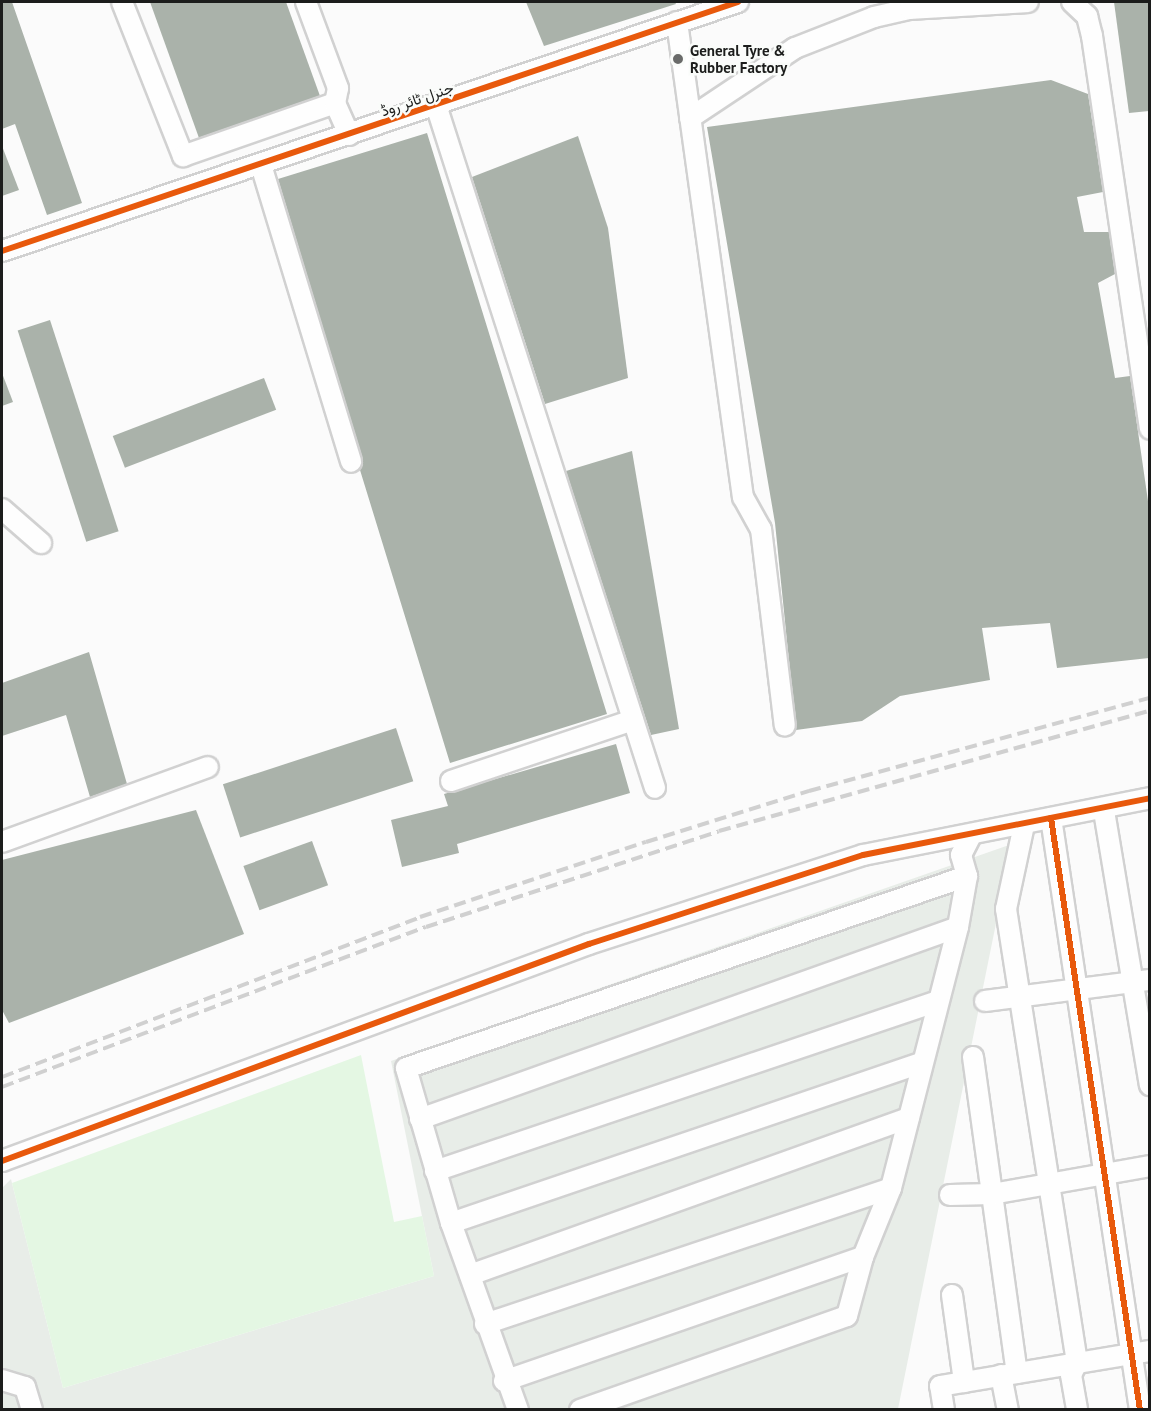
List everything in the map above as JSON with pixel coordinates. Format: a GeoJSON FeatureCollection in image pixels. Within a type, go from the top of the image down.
{"type":"FeatureCollection","features":[{"type":"Feature","properties":{"kind":"street"},"geometry":{"type":"LineString","coordinates":[[122,2],[183,156],[335,103]]}},
{"type":"Feature","properties":{"kind":"street"},"geometry":{"type":"LineString","coordinates":[[306,2],[338,88],[335,103],[349,135]]}},
{"type":"Feature","properties":{"kind":"street","name":"جنرل ٹائر روڈ"},"geometry":{"type":"LineString","coordinates":[[2,251],[738,2]]}},
{"type":"Feature","properties":{"kind":"street"},"geometry":{"type":"LineString","coordinates":[[690,118],[795,48],[874,17],[910,9],[1028,2]]}},
{"type":"Feature","properties":{"kind":"street"},"geometry":{"type":"LineString","coordinates":[[1072,2],[1087,16],[1092,36],[1149,429]]}},
{"type":"Feature","properties":{"kind":"street"},"geometry":{"type":"LineString","coordinates":[[677,22],[743,497],[764,542],[785,726]]}},
{"type":"Feature","properties":{"kind":"street"},"geometry":{"type":"LineString","coordinates":[[436,105],[655,788]]}},
{"type":"Feature","properties":{"kind":"street"},"geometry":{"type":"LineString","coordinates":[[261,165],[351,462]]}},
{"type":"Feature","properties":{"kind":"street"},"geometry":{"type":"LineString","coordinates":[[2,509],[41,543]]}},
{"type":"Feature","properties":{"kind":"street"},"geometry":{"type":"LineString","coordinates":[[451,781],[633,720]]}},
{"type":"Feature","properties":{"kind":"street"},"geometry":{"type":"LineString","coordinates":[[2,842],[208,767]]}},
{"type":"Feature","properties":{"kind":"street"},"geometry":{"type":"LineString","coordinates":[[2,1161],[589,944],[862,855],[1051,818],[1104,811],[1149,798]]}},
{"type":"Feature","properties":{"kind":"street"},"geometry":{"type":"LineString","coordinates":[[1104,811],[1142,981],[1149,1085]]}},
{"type":"Feature","properties":{"kind":"street"},"geometry":{"type":"LineString","coordinates":[[1051,818],[1104,1173],[1140,1352],[1140,1410]]}},
{"type":"Feature","properties":{"kind":"street"},"geometry":{"type":"LineString","coordinates":[[1024,825],[1006,909],[1077,1363],[1071,1376],[1077,1410]]}},
{"type":"Feature","properties":{"kind":"street"},"geometry":{"type":"LineString","coordinates":[[580,1410],[847,1316],[862,1257],[891,1188],[958,927],[967,876],[961,855],[971,835]]}},
{"type":"Feature","properties":{"kind":"street"},"geometry":{"type":"LineString","coordinates":[[518,1410],[504,1381],[451,1223],[405,1068],[967,876]]}},
{"type":"Feature","properties":{"kind":"street"},"geometry":{"type":"LineString","coordinates":[[420,1119],[958,927]]}},
{"type":"Feature","properties":{"kind":"street"},"geometry":{"type":"LineString","coordinates":[[985,1001],[1019,998],[1076,987],[1142,981]]}},
{"type":"Feature","properties":{"kind":"street"},"geometry":{"type":"LineString","coordinates":[[435,1171],[938,1000]]}},
{"type":"Feature","properties":{"kind":"street"},"geometry":{"type":"LineString","coordinates":[[973,1058],[992,1194],[1009,1374],[1008,1410]]}},
{"type":"Feature","properties":{"kind":"street"},"geometry":{"type":"LineString","coordinates":[[451,1223],[922,1063]]}},
{"type":"Feature","properties":{"kind":"street"},"geometry":{"type":"LineString","coordinates":[[470,1275],[909,1118]]}},
{"type":"Feature","properties":{"kind":"street"},"geometry":{"type":"LineString","coordinates":[[950,1195],[992,1194],[1149,1166]]}},
{"type":"Feature","properties":{"kind":"street"},"geometry":{"type":"LineString","coordinates":[[485,1324],[891,1188]]}},
{"type":"Feature","properties":{"kind":"street"},"geometry":{"type":"LineString","coordinates":[[504,1381],[862,1257]]}},
{"type":"Feature","properties":{"kind":"street"},"geometry":{"type":"LineString","coordinates":[[952,1295],[964,1382]]}},
{"type":"Feature","properties":{"kind":"street"},"geometry":{"type":"LineString","coordinates":[[944,1410],[940,1386],[1140,1352]]}},
{"type":"Feature","properties":{"kind":"street"},"geometry":{"type":"LineString","coordinates":[[2,1380],[25,1387],[32,1410]]}},
{"type":"Feature","properties":{"kind":"shaded area"},"geometry":{"type":"Polygon","coordinates":[[[1012,844],[898,1409],[2,1410],[2,1188],[11,1179],[63,1388],[434,1276],[391,1061],[1012,844]]]}},
{"type":"Feature","properties":{"kind":"green space"},"geometry":{"type":"Polygon","coordinates":[[[361,1055],[394,1222],[422,1216],[434,1276],[63,1388],[12,1183],[361,1055]]]}},
{"type":"Feature","properties":{"kind":"building"},"geometry":{"type":"Polygon","coordinates":[[[2,2],[12,2],[82,203],[47,215],[15,124],[2,129],[2,2]]]}},
{"type":"Feature","properties":{"kind":"building"},"geometry":{"type":"Polygon","coordinates":[[[150,2],[286,2],[320,96],[199,138],[150,2]]]}},
{"type":"Feature","properties":{"kind":"building"},"geometry":{"type":"Polygon","coordinates":[[[526,2],[675,2],[676,4],[544,46],[526,2]]]}},
{"type":"Feature","properties":{"kind":"building"},"geometry":{"type":"Polygon","coordinates":[[[1114,2],[1149,2],[1149,111],[1129,113],[1114,2]]]}},
{"type":"Feature","properties":{"kind":"building"},"geometry":{"type":"Polygon","coordinates":[[[1051,80],[1088,94],[1103,192],[1077,197],[1084,232],[1109,232],[1115,274],[1098,283],[1115,378],[1130,376],[1149,508],[1149,658],[1057,668],[1050,623],[982,628],[990,680],[900,696],[862,721],[796,730],[775,523],[707,127],[1051,80]]]}},
{"type":"Feature","properties":{"kind":"building"},"geometry":{"type":"Polygon","coordinates":[[[427,133],[607,714],[450,763],[360,470],[362,459],[278,179],[427,133]]]}},
{"type":"Feature","properties":{"kind":"building"},"geometry":{"type":"Polygon","coordinates":[[[578,136],[608,228],[628,378],[545,404],[472,177],[578,136]]]}},
{"type":"Feature","properties":{"kind":"building"},"geometry":{"type":"Polygon","coordinates":[[[2,146],[19,190],[2,196],[2,146]]]}},
{"type":"Feature","properties":{"kind":"building"},"geometry":{"type":"Polygon","coordinates":[[[50,320],[119,531],[86,542],[18,331],[50,320]]]}},
{"type":"Feature","properties":{"kind":"building"},"geometry":{"type":"Polygon","coordinates":[[[2,373],[13,402],[2,406],[2,373]]]}},
{"type":"Feature","properties":{"kind":"building"},"geometry":{"type":"Polygon","coordinates":[[[264,378],[276,410],[125,468],[113,436],[264,378]]]}},
{"type":"Feature","properties":{"kind":"building"},"geometry":{"type":"Polygon","coordinates":[[[632,451],[679,729],[651,735],[566,471],[632,451]]]}},
{"type":"Feature","properties":{"kind":"building"},"geometry":{"type":"Polygon","coordinates":[[[89,652],[127,784],[90,797],[66,715],[2,736],[2,683],[89,652]]]}},
{"type":"Feature","properties":{"kind":"building"},"geometry":{"type":"Polygon","coordinates":[[[396,728],[413,781],[240,838],[223,784],[396,728]]]}},
{"type":"Feature","properties":{"kind":"building"},"geometry":{"type":"Polygon","coordinates":[[[616,744],[630,793],[457,844],[459,853],[402,867],[391,820],[448,806],[444,794],[616,744]]]}},
{"type":"Feature","properties":{"kind":"building"},"geometry":{"type":"Polygon","coordinates":[[[196,810],[244,934],[9,1023],[2,1010],[2,860],[196,810]]]}},
{"type":"Feature","properties":{"kind":"building"},"geometry":{"type":"Polygon","coordinates":[[[312,841],[328,885],[259,910],[243,866],[312,841]]]}},
{"type":"Feature","properties":{"kind":"railway"},"geometry":{"type":"LineString","coordinates":[[2,1077],[420,917],[646,842],[809,791],[1150,698]]}},
{"type":"Feature","properties":{"kind":"railway"},"geometry":{"type":"LineString","coordinates":[[2,1087],[426,927],[719,831],[1150,711]]}},
{"type":"Feature","properties":{"kind":"cycle path"},"geometry":{"type":"LineString","coordinates":[[2,251],[738,2]]}},
{"type":"Feature","properties":{"kind":"cycle path"},"geometry":{"type":"LineString","coordinates":[[2,1161],[589,944],[863,855],[1150,798]]}},
{"type":"Feature","properties":{"kind":"cycle path"},"geometry":{"type":"LineString","coordinates":[[1051,818],[1140,1410]]}},
{"type":"Feature","properties":{"kind":"place","name":"General Tyre & Rubber Factory"},"geometry":{"type":"Point","coordinates":[678,59]}}]}
